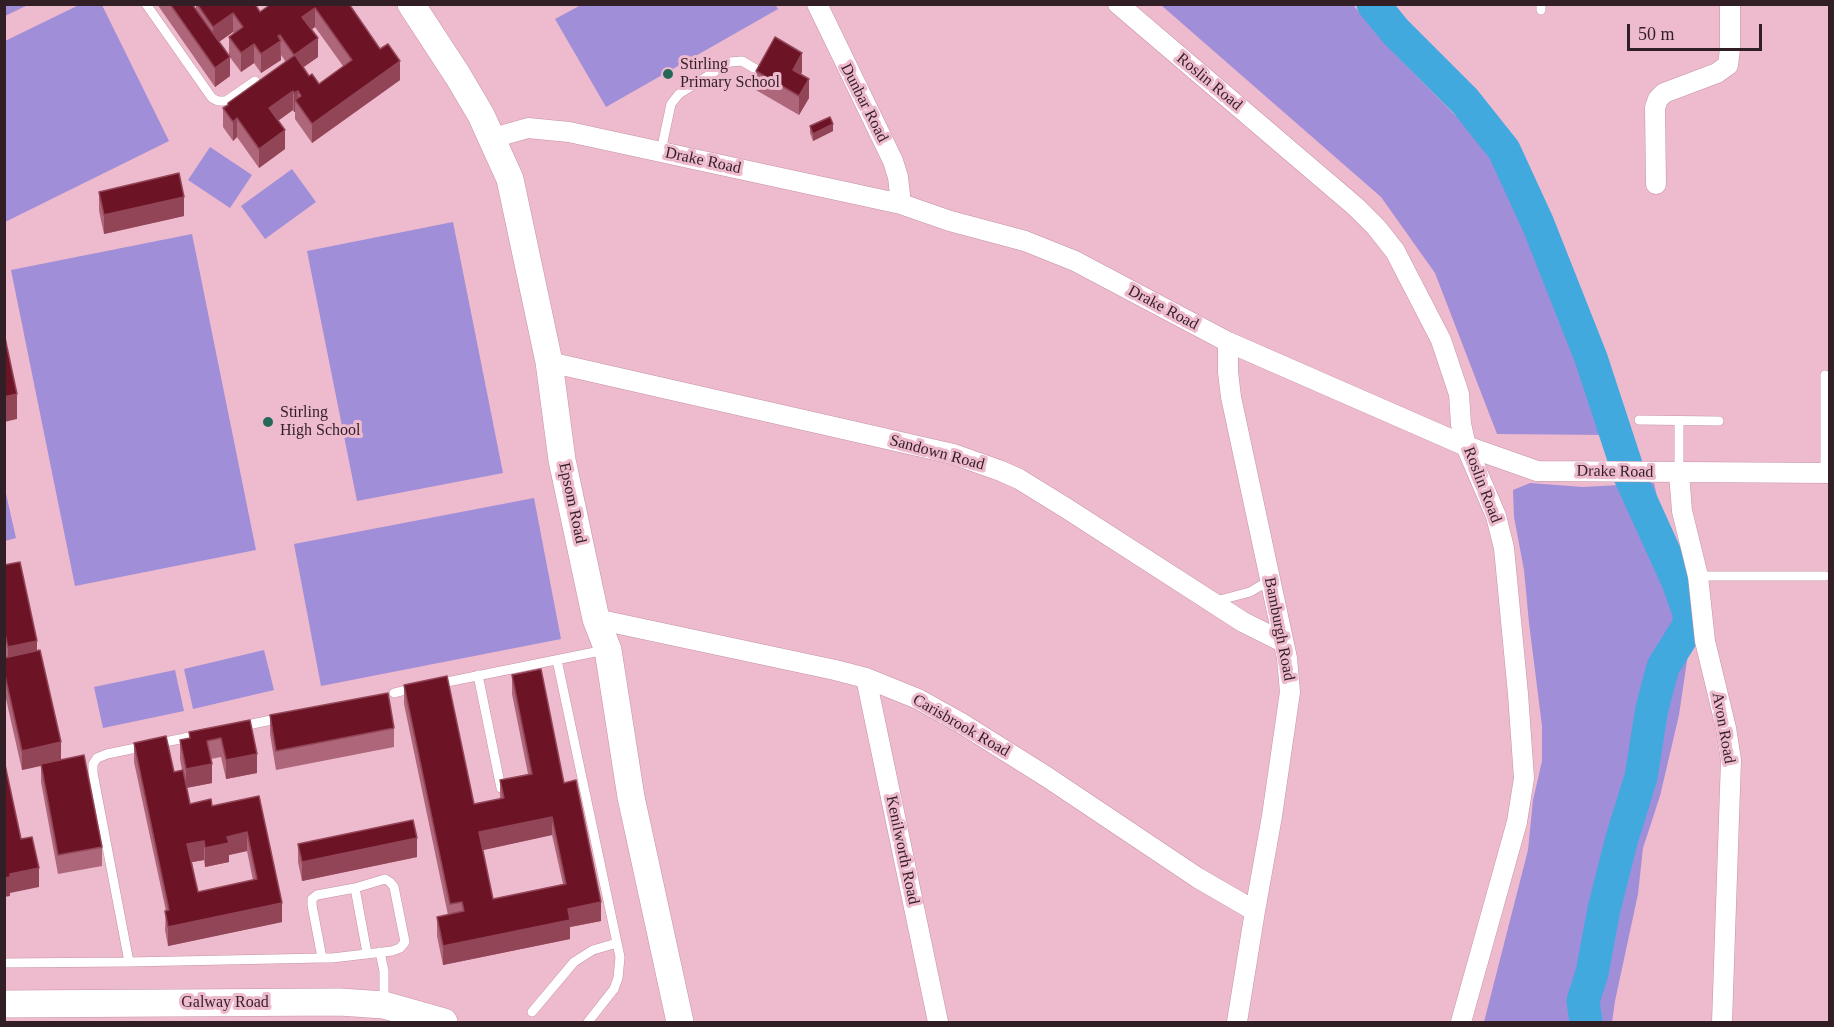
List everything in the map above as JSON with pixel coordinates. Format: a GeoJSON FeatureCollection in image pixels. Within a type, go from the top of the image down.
{"type":"FeatureCollection","features":[{"type":"Feature","properties":{"kind":"street","name":"Epsom Road"},"geometry":{"type":"LineString","coordinates":[[411,4],[458,76],[493,138],[510,179],[549,362],[562,460],[596,619],[608,650],[631,797],[680,1023]]}},
{"type":"Feature","properties":{"kind":"street","name":"Dunbar Road"},"geometry":{"type":"LineString","coordinates":[[817,4],[893,162],[902,204]]}},
{"type":"Feature","properties":{"kind":"street","name":"Roslin Road"},"geometry":{"type":"LineString","coordinates":[[1118,4],[1356,207],[1395,251],[1442,340],[1459,394],[1461,424],[1466,446],[1496,516],[1504,548],[1522,733],[1524,778],[1517,822],[1461,1023]]}},
{"type":"Feature","properties":{"kind":"street"},"geometry":{"type":"LineString","coordinates":[[1656,184],[1656,102],[1664,93],[1717,74],[1728,65],[1730,4]]}},
{"type":"Feature","properties":{"kind":"street","name":"Drake Road"},"geometry":{"type":"LineString","coordinates":[[493,138],[528,128],[569,132],[902,204],[950,221],[1048,249],[1228,342],[1466,446],[1537,471],[1827,473]]}},
{"type":"Feature","properties":{"kind":"street","name":"Bamburgh Road"},"geometry":{"type":"LineString","coordinates":[[1228,342],[1231,397],[1283,642],[1290,692],[1272,816],[1237,1023]]}},
{"type":"Feature","properties":{"kind":"street","name":"Sandown Road"},"geometry":{"type":"LineString","coordinates":[[549,362],[944,452],[981,464],[1019,479],[1210,602],[1283,642]]}},
{"type":"Feature","properties":{"kind":"street","name":"Avon Road"},"geometry":{"type":"LineString","coordinates":[[1679,473],[1682,511],[1698,576],[1705,641],[1726,728],[1731,760],[1722,1023]]}},
{"type":"Feature","properties":{"kind":"street","name":"Carisbrook Road"},"geometry":{"type":"LineString","coordinates":[[596,619],[836,670],[866,678],[918,699],[1047,777],[1198,878],[1255,911]]}},
{"type":"Feature","properties":{"kind":"street","name":"Kenilworth Road"},"geometry":{"type":"LineString","coordinates":[[866,678],[938,1023]]}},
{"type":"Feature","properties":{"kind":"street","name":"Galway Road"},"geometry":{"type":"LineString","coordinates":[[4,1004],[340,1002],[384,1005],[444,1023]]}},
{"type":"Feature","properties":{"kind":"lane"},"geometry":{"type":"LineString","coordinates":[[146,4],[212,98],[226,101],[255,81]]}},
{"type":"Feature","properties":{"kind":"lane"},"geometry":{"type":"LineString","coordinates":[[661,151],[671,104],[679,94],[730,62],[742,62],[759,71]]}},
{"type":"Feature","properties":{"kind":"lane"},"geometry":{"type":"LineString","coordinates":[[1825,375],[1827,473]]}},
{"type":"Feature","properties":{"kind":"lane"},"geometry":{"type":"LineString","coordinates":[[1639,420],[1719,421]]}},
{"type":"Feature","properties":{"kind":"lane"},"geometry":{"type":"LineString","coordinates":[[1679,421],[1679,473]]}},
{"type":"Feature","properties":{"kind":"lane"},"geometry":{"type":"LineString","coordinates":[[1698,576],[1824,576]]}},
{"type":"Feature","properties":{"kind":"lane"},"geometry":{"type":"LineString","coordinates":[[1210,602],[1239,596],[1259,588],[1270,580]]}},
{"type":"Feature","properties":{"kind":"lane"},"geometry":{"type":"LineString","coordinates":[[394,693],[608,650]]}},
{"type":"Feature","properties":{"kind":"lane"},"geometry":{"type":"LineString","coordinates":[[557,660],[620,966],[614,989],[588,1023]]}},
{"type":"Feature","properties":{"kind":"lane"},"geometry":{"type":"LineString","coordinates":[[478,675],[501,788]]}},
{"type":"Feature","properties":{"kind":"lane"},"geometry":{"type":"LineString","coordinates":[[223,730],[292,716]]}},
{"type":"Feature","properties":{"kind":"lane"},"geometry":{"type":"LineString","coordinates":[[129,962],[93,764],[97,758],[107,754],[211,732]]}},
{"type":"Feature","properties":{"kind":"lane"},"geometry":{"type":"LineString","coordinates":[[4,963],[322,958],[392,951],[400,948],[405,942],[394,887],[385,879],[355,888],[317,895],[312,899],[322,958]]}},
{"type":"Feature","properties":{"kind":"lane"},"geometry":{"type":"LineString","coordinates":[[355,888],[367,953]]}},
{"type":"Feature","properties":{"kind":"lane"},"geometry":{"type":"LineString","coordinates":[[532,1012],[574,962],[593,950],[617,943]]}},
{"type":"Feature","properties":{"kind":"lane"},"geometry":{"type":"LineString","coordinates":[[380,952],[384,971],[384,1005]]}},
{"type":"Feature","properties":{"kind":"shaded area"},"geometry":{"type":"Polygon","coordinates":[[[5,4],[28,4],[28,5],[5,16],[5,4]]]}},
{"type":"Feature","properties":{"kind":"shaded area"},"geometry":{"type":"Polygon","coordinates":[[[775,4],[778,9],[606,107],[555,19],[581,5],[775,4]]]}},
{"type":"Feature","properties":{"kind":"shaded area"},"geometry":{"type":"Polygon","coordinates":[[[79,5],[102,5],[169,141],[5,222],[5,41],[79,5]]]}},
{"type":"Feature","properties":{"kind":"shaded area"},"geometry":{"type":"Polygon","coordinates":[[[1161,5],[1353,5],[1392,51],[1505,166],[1608,435],[1497,434],[1435,273],[1381,197],[1161,5]]]}},
{"type":"Feature","properties":{"kind":"shaded area"},"geometry":{"type":"Polygon","coordinates":[[[210,147],[252,175],[230,208],[188,180],[210,147]]]}},
{"type":"Feature","properties":{"kind":"shaded area"},"geometry":{"type":"Polygon","coordinates":[[[292,169],[316,202],[265,239],[241,206],[292,169]]]}},
{"type":"Feature","properties":{"kind":"shaded area"},"geometry":{"type":"Polygon","coordinates":[[[453,222],[503,473],[357,501],[307,251],[453,222]]]}},
{"type":"Feature","properties":{"kind":"shaded area"},"geometry":{"type":"Polygon","coordinates":[[[192,234],[256,550],[75,586],[11,270],[192,234]]]}},
{"type":"Feature","properties":{"kind":"shaded area"},"geometry":{"type":"Polygon","coordinates":[[[1530,483],[1583,487],[1654,483],[1658,501],[1677,544],[1688,581],[1695,623],[1679,715],[1660,796],[1643,848],[1638,894],[1612,1022],[1484,1022],[1528,850],[1533,800],[1542,761],[1542,726],[1524,570],[1514,517],[1513,490],[1530,483]]]}},
{"type":"Feature","properties":{"kind":"shaded area"},"geometry":{"type":"Polygon","coordinates":[[[4,485],[16,538],[5,541],[4,541],[4,485]]]}},
{"type":"Feature","properties":{"kind":"shaded area"},"geometry":{"type":"Polygon","coordinates":[[[534,498],[561,639],[321,686],[294,544],[534,498]]]}},
{"type":"Feature","properties":{"kind":"shaded area"},"geometry":{"type":"Polygon","coordinates":[[[264,650],[274,690],[193,709],[184,669],[264,650]]]}},
{"type":"Feature","properties":{"kind":"shaded area"},"geometry":{"type":"Polygon","coordinates":[[[175,670],[184,711],[103,728],[94,687],[175,670]]]}},
{"type":"Feature","properties":{"kind":"building"},"geometry":{"type":"Polygon","coordinates":[[[170,4],[192,4],[230,57],[215,68],[170,4]]]}},
{"type":"Feature","properties":{"kind":"building"},"geometry":{"type":"Polygon","coordinates":[[[197,4],[255,4],[260,12],[271,4],[349,4],[380,49],[388,44],[400,61],[312,124],[295,100],[301,96],[298,91],[294,93],[293,91],[269,108],[285,130],[259,149],[237,118],[233,122],[223,108],[228,103],[295,55],[309,76],[312,74],[319,84],[352,60],[315,8],[302,17],[318,38],[294,55],[280,35],[278,36],[281,41],[261,54],[254,44],[241,53],[229,37],[243,27],[233,13],[213,27],[197,4]]]}},
{"type":"Feature","properties":{"kind":"building"},"geometry":{"type":"Polygon","coordinates":[[[775,37],[802,53],[793,70],[809,79],[799,96],[756,71],[775,37]]]}},
{"type":"Feature","properties":{"kind":"building"},"geometry":{"type":"Polygon","coordinates":[[[830,117],[833,124],[813,134],[810,126],[830,117]]]}},
{"type":"Feature","properties":{"kind":"building"},"geometry":{"type":"Polygon","coordinates":[[[179,173],[184,197],[104,215],[99,192],[179,173]]]}},
{"type":"Feature","properties":{"kind":"building"},"geometry":{"type":"Polygon","coordinates":[[[4,333],[17,394],[4,397],[4,333]]]}},
{"type":"Feature","properties":{"kind":"building"},"geometry":{"type":"Polygon","coordinates":[[[20,562],[37,641],[8,647],[4,630],[4,565],[20,562]]]}},
{"type":"Feature","properties":{"kind":"building"},"geometry":{"type":"Polygon","coordinates":[[[40,650],[61,742],[22,751],[4,671],[4,658],[40,650]]]}},
{"type":"Feature","properties":{"kind":"building"},"geometry":{"type":"Polygon","coordinates":[[[541,669],[564,783],[576,780],[601,902],[568,909],[570,920],[443,946],[437,917],[464,911],[462,902],[450,904],[404,685],[447,676],[474,804],[504,798],[500,780],[532,774],[512,675],[541,669]],[[552,817],[479,832],[493,899],[566,884],[552,817]]]}},
{"type":"Feature","properties":{"kind":"building"},"geometry":{"type":"Polygon","coordinates":[[[388,693],[394,728],[276,751],[270,715],[388,693]]]}},
{"type":"Feature","properties":{"kind":"building"},"geometry":{"type":"Polygon","coordinates":[[[250,720],[257,754],[226,760],[221,738],[207,741],[212,764],[186,769],[180,740],[190,738],[189,732],[250,720]]]}},
{"type":"Feature","properties":{"kind":"building"},"geometry":{"type":"Polygon","coordinates":[[[166,736],[174,772],[183,770],[190,804],[211,799],[212,806],[259,796],[282,903],[168,927],[165,911],[169,910],[134,743],[166,736]],[[247,832],[227,837],[229,843],[205,848],[204,841],[187,844],[198,892],[257,879],[247,832]]]}},
{"type":"Feature","properties":{"kind":"building"},"geometry":{"type":"Polygon","coordinates":[[[84,755],[102,847],[58,855],[41,764],[84,755]]]}},
{"type":"Feature","properties":{"kind":"building"},"geometry":{"type":"Polygon","coordinates":[[[4,760],[21,839],[32,837],[39,868],[10,874],[10,877],[4,878],[4,760]]]}},
{"type":"Feature","properties":{"kind":"building"},"geometry":{"type":"Polygon","coordinates":[[[413,820],[417,838],[302,862],[298,844],[413,820]]]}},
{"type":"Feature","properties":{"kind":"waterway"},"geometry":{"type":"LineString","coordinates":[[1373,4],[1396,32],[1465,101],[1504,150],[1538,224],[1591,358],[1629,474],[1678,582],[1689,613],[1689,625],[1663,667],[1652,708],[1641,777],[1622,838],[1604,909],[1592,973],[1583,1001],[1586,1022]]}},
{"type":"Feature","properties":{"kind":"place","name":"Stirling Primary School"},"geometry":{"type":"Point","coordinates":[668,74]}},
{"type":"Feature","properties":{"kind":"place","name":"Stirling High School"},"geometry":{"type":"Point","coordinates":[268,422]}}]}
